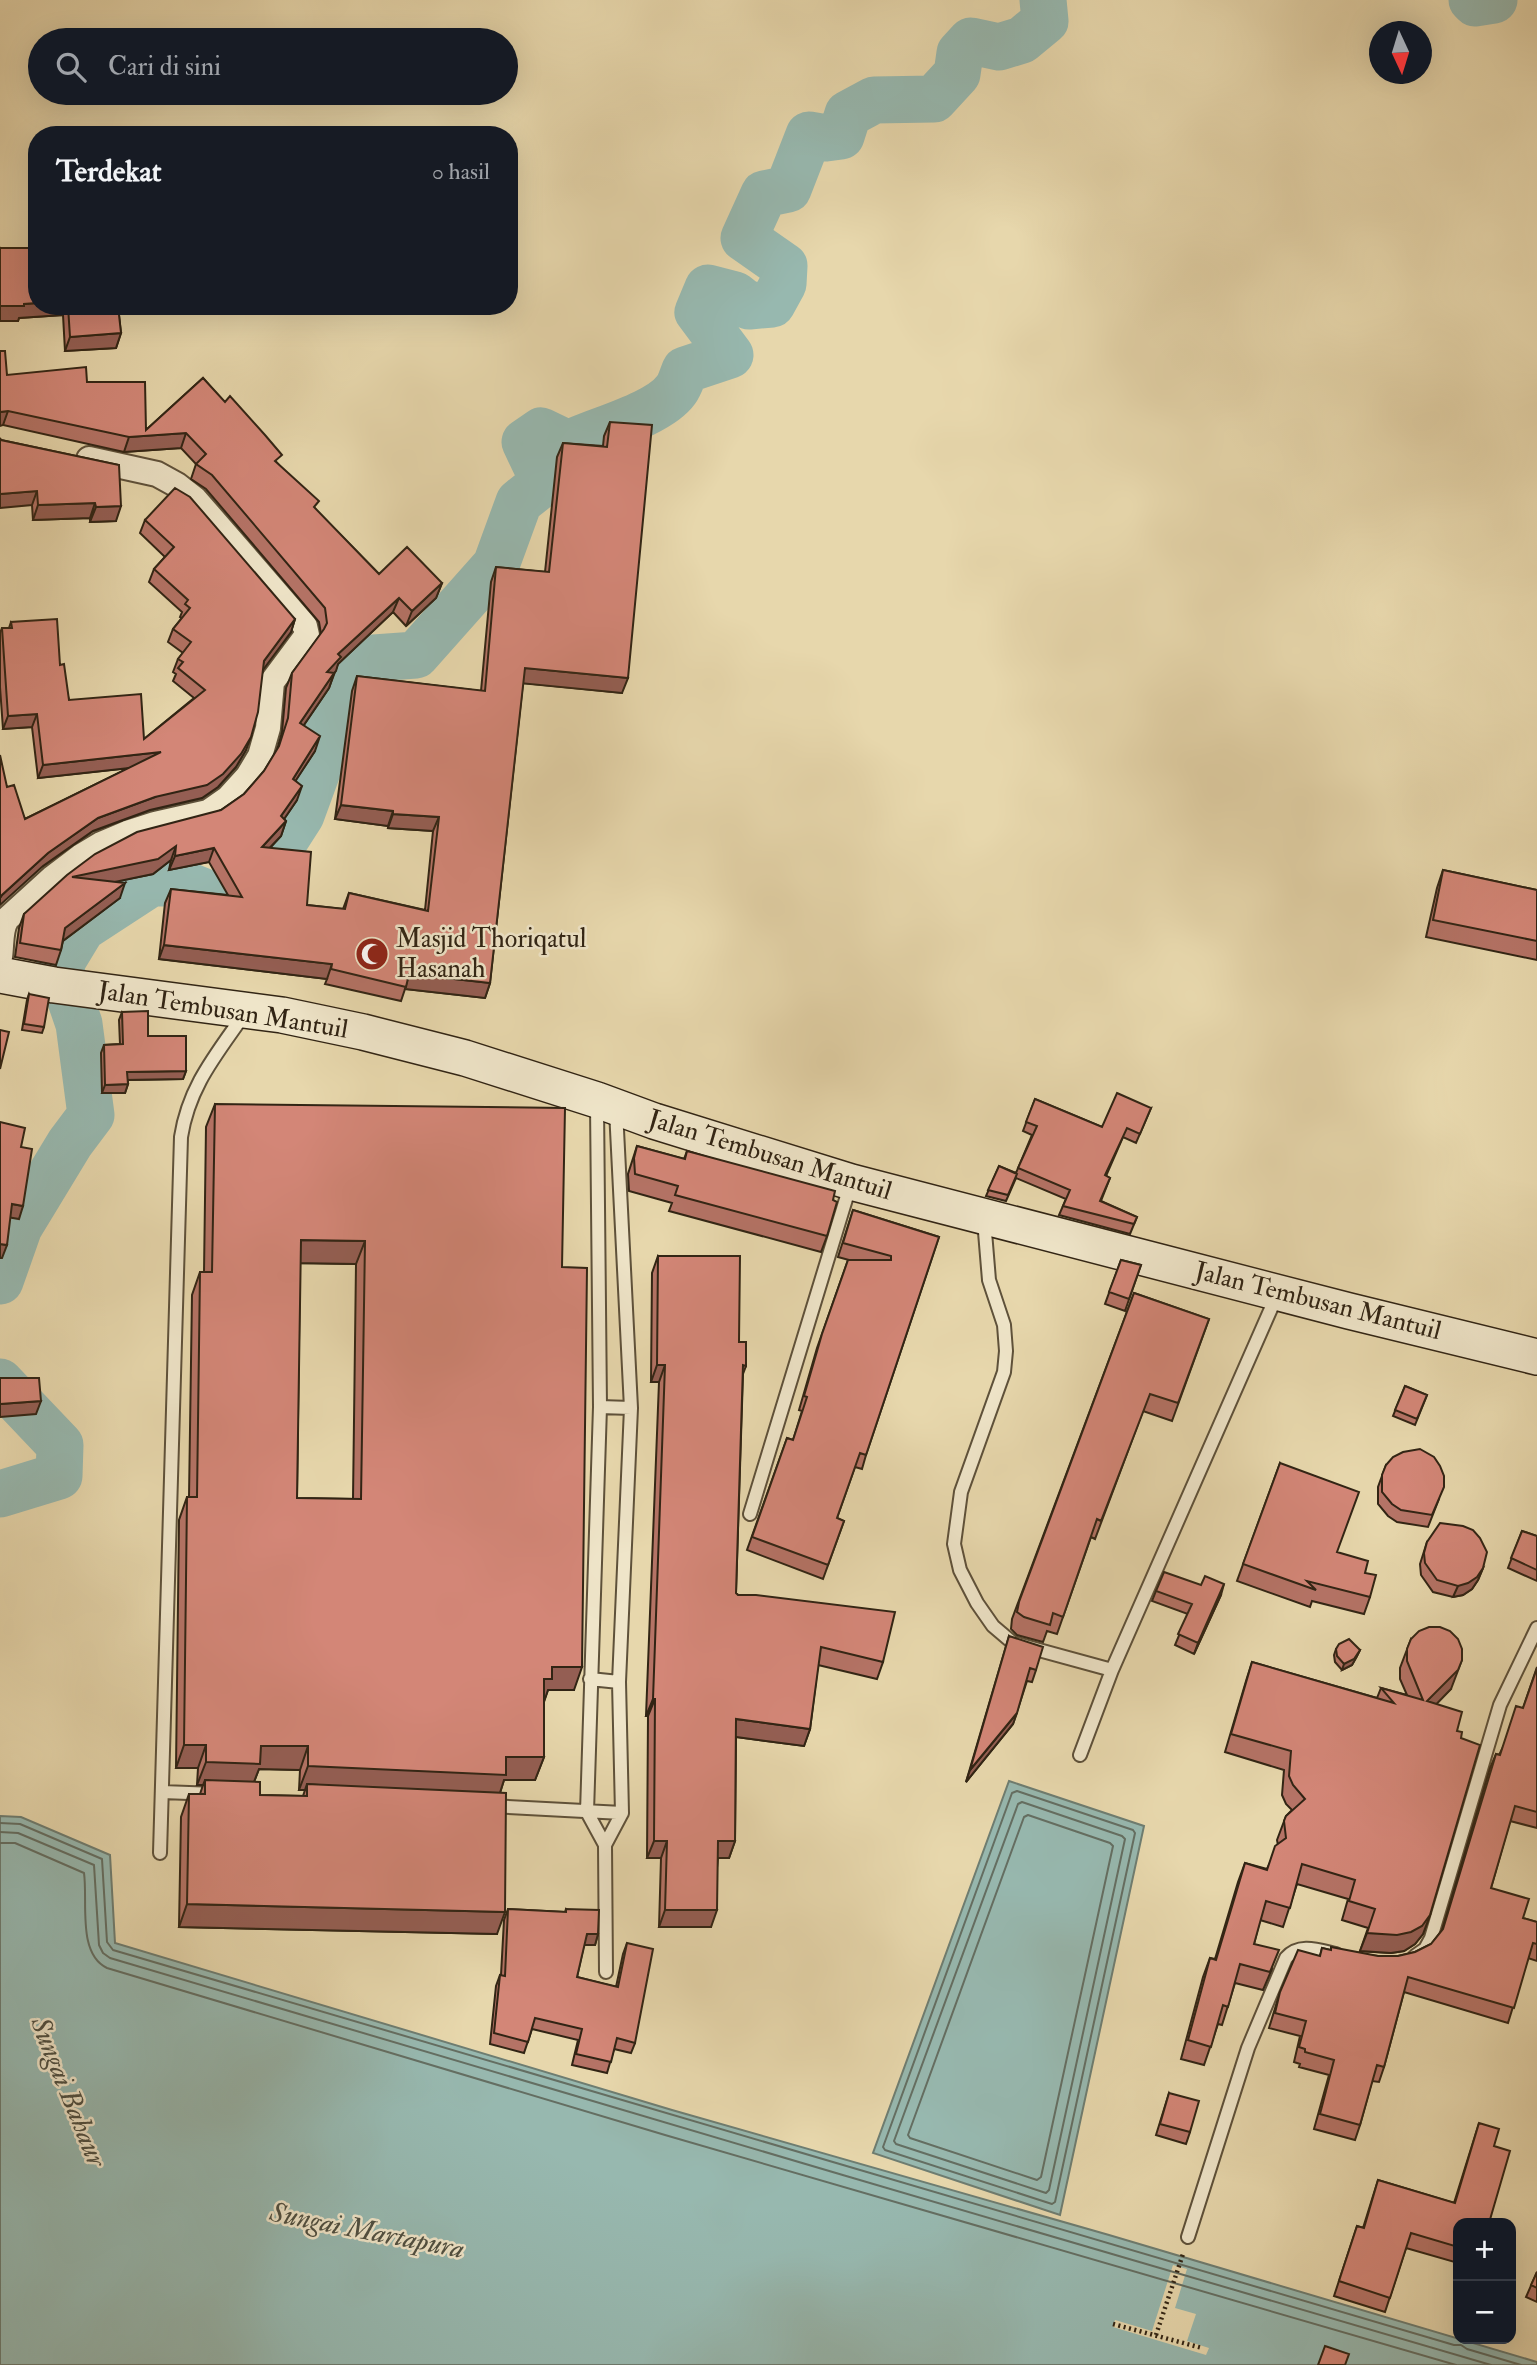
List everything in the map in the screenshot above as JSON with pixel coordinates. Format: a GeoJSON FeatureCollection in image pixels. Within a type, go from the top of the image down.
{"type":"FeatureCollection","features":[{"type":"Feature","properties":{"kind":"street"},"geometry":{"type":"LineString","coordinates":[[0,957],[4,939],[3,925],[7,919],[80,856],[127,833],[208,812],[228,798],[248,776],[260,756],[268,728],[272,682],[307,635],[305,626],[195,499],[177,485],[157,474],[68,455]]}},
{"type":"Feature","properties":{"kind":"street","name":"Jalan Tembusan Mantuil"},"geometry":{"type":"LineString","coordinates":[[0,975],[54,985],[247,1010],[363,1032],[453,1055],[606,1103],[667,1126],[851,1182],[1537,1357]]}},
{"type":"Feature","properties":{"kind":"lane"},"geometry":{"type":"LineString","coordinates":[[160,1853],[181,1137],[185,1111],[201,1077],[247,1010]]}},
{"type":"Feature","properties":{"kind":"lane"},"geometry":{"type":"LineString","coordinates":[[606,1103],[600,1407],[587,1812],[605,1845],[606,1972]]}},
{"type":"Feature","properties":{"kind":"lane"},"geometry":{"type":"LineString","coordinates":[[605,1845],[622,1813],[619,1682],[631,1408],[606,1103]]}},
{"type":"Feature","properties":{"kind":"lane"},"geometry":{"type":"LineString","coordinates":[[750,1514],[851,1182]]}},
{"type":"Feature","properties":{"kind":"lane"},"geometry":{"type":"LineString","coordinates":[[984,1216],[989,1280],[1004,1325],[1006,1351],[1004,1372],[961,1492],[954,1545],[960,1570],[977,1603],[993,1626],[1013,1643],[1112,1670]]}},
{"type":"Feature","properties":{"kind":"lane"},"geometry":{"type":"LineString","coordinates":[[1080,1755],[1112,1670],[1278,1292]]}},
{"type":"Feature","properties":{"kind":"lane"},"geometry":{"type":"LineString","coordinates":[[600,1407],[631,1408]]}},
{"type":"Feature","properties":{"kind":"lane"},"geometry":{"type":"LineString","coordinates":[[1398,1962],[1425,1950],[1431,1938],[1500,1705],[1537,1628]]}},
{"type":"Feature","properties":{"kind":"lane"},"geometry":{"type":"LineString","coordinates":[[590,1679],[619,1682]]}},
{"type":"Feature","properties":{"kind":"lane"},"geometry":{"type":"LineString","coordinates":[[162,1792],[232,1795]]}},
{"type":"Feature","properties":{"kind":"lane"},"geometry":{"type":"LineString","coordinates":[[482,1806],[622,1813]]}},
{"type":"Feature","properties":{"kind":"lane"},"geometry":{"type":"LineString","coordinates":[[1188,2237],[1248,2048],[1286,1958],[1296,1950],[1306,1948],[1349,1957]]}},
{"type":"Feature","properties":{"kind":"path"},"geometry":{"type":"LineString","coordinates":[[1156,2335],[1188,2237]]}},
{"type":"Feature","properties":{"kind":"path"},"geometry":{"type":"LineString","coordinates":[[1113,2324],[1202,2348]]}},
{"type":"Feature","properties":{"kind":"water"},"geometry":{"type":"Polygon","coordinates":[[[1009,1781],[1144,1826],[1060,2215],[873,2153],[1009,1781]]]}},
{"type":"Feature","properties":{"kind":"water","name":"Sungai Martapura"},"geometry":{"type":"Polygon","coordinates":[[[0,1816],[21,1817],[110,1855],[115,1943],[672,2110],[1453,2337],[1453,2344],[1476,2344],[1537,2362],[1537,2365],[0,2365],[0,1816]]]}},
{"type":"Feature","properties":{"kind":"pier"},"geometry":{"type":"Polygon","coordinates":[[[1173,2265],[1187,2269],[1175,2308],[1196,2314],[1187,2341],[1209,2348],[1206,2355],[1113,2327],[1115,2320],[1152,2331],[1173,2265]]]}},
{"type":"Feature","properties":{"kind":"building"},"geometry":{"type":"Polygon","coordinates":[[[0,248],[28,248],[28,304],[0,306],[0,248]]]}},
{"type":"Feature","properties":{"kind":"building"},"geometry":{"type":"Polygon","coordinates":[[[69,315],[119,315],[121,333],[70,337],[69,315]]]}},
{"type":"Feature","properties":{"kind":"building"},"geometry":{"type":"Polygon","coordinates":[[[0,351],[5,351],[7,375],[86,367],[87,382],[145,382],[146,430],[203,378],[225,402],[230,396],[282,455],[275,461],[319,501],[314,507],[379,574],[407,547],[442,583],[412,611],[399,598],[338,654],[341,657],[327,672],[334,673],[300,723],[320,736],[293,779],[302,786],[281,816],[286,821],[262,847],[311,852],[307,905],[345,909],[349,893],[428,911],[439,817],[393,814],[393,811],[341,805],[357,676],[485,691],[496,567],[549,572],[563,443],[607,447],[610,422],[652,425],[628,678],[525,668],[490,983],[409,974],[406,987],[331,969],[332,964],[164,945],[171,889],[242,897],[214,848],[175,856],[176,846],[158,859],[72,877],[125,883],[65,928],[61,950],[20,943],[24,914],[95,854],[137,832],[221,810],[244,794],[264,771],[279,746],[288,718],[292,673],[327,623],[325,608],[212,475],[196,464],[206,454],[186,433],[129,437],[8,411],[0,412],[0,351]]]}},
{"type":"Feature","properties":{"kind":"building"},"geometry":{"type":"Polygon","coordinates":[[[0,438],[119,465],[121,506],[96,507],[95,503],[38,505],[37,491],[0,494],[0,438]]]}},
{"type":"Feature","properties":{"kind":"building"},"geometry":{"type":"Polygon","coordinates":[[[175,488],[190,497],[295,619],[264,661],[258,712],[251,737],[241,754],[223,774],[207,785],[155,797],[98,818],[48,853],[0,898],[0,755],[7,787],[14,785],[25,819],[161,752],[43,765],[37,714],[8,716],[2,628],[12,628],[11,622],[57,619],[60,665],[64,664],[69,700],[141,694],[144,739],[205,690],[178,668],[183,662],[178,659],[191,642],[173,629],[190,608],[185,604],[188,600],[154,569],[174,547],[145,520],[175,488]]]}},
{"type":"Feature","properties":{"kind":"building"},"geometry":{"type":"Polygon","coordinates":[[[1443,870],[1537,890],[1537,941],[1433,920],[1443,870]]]}},
{"type":"Feature","properties":{"kind":"building"},"geometry":{"type":"Polygon","coordinates":[[[29,994],[49,998],[44,1027],[24,1024],[29,994]]]}},
{"type":"Feature","properties":{"kind":"building"},"geometry":{"type":"Polygon","coordinates":[[[148,1011],[148,1036],[186,1036],[186,1071],[127,1072],[128,1084],[105,1085],[104,1045],[123,1044],[122,1012],[148,1011]]]}},
{"type":"Feature","properties":{"kind":"building"},"geometry":{"type":"Polygon","coordinates":[[[0,1030],[9,1032],[0,1069],[0,1030]]]}},
{"type":"Feature","properties":{"kind":"building"},"geometry":{"type":"Polygon","coordinates":[[[1117,1093],[1151,1108],[1140,1134],[1127,1128],[1105,1175],[1110,1178],[1100,1201],[1137,1217],[1134,1224],[1063,1206],[1070,1190],[1018,1168],[1037,1126],[1026,1122],[1035,1099],[1102,1127],[1117,1093]]]}},
{"type":"Feature","properties":{"kind":"building"},"geometry":{"type":"Polygon","coordinates":[[[215,1104],[565,1108],[562,1267],[587,1268],[582,1667],[552,1667],[552,1679],[544,1679],[544,1757],[506,1757],[506,1775],[308,1766],[308,1746],[261,1746],[260,1764],[206,1762],[206,1745],[184,1745],[187,1497],[197,1497],[200,1272],[212,1272],[215,1104]],[[301,1240],[297,1498],[361,1499],[365,1241],[301,1240]]]}},
{"type":"Feature","properties":{"kind":"building"},"geometry":{"type":"Polygon","coordinates":[[[0,1122],[25,1128],[21,1147],[32,1149],[23,1206],[12,1204],[7,1245],[0,1244],[0,1122]]]}},
{"type":"Feature","properties":{"kind":"building"},"geometry":{"type":"Polygon","coordinates":[[[637,1146],[685,1159],[687,1151],[835,1191],[833,1200],[837,1202],[827,1236],[675,1195],[678,1186],[635,1174],[634,1158],[637,1146]]]}},
{"type":"Feature","properties":{"kind":"building"},"geometry":{"type":"Polygon","coordinates":[[[999,1166],[1017,1174],[1008,1195],[988,1190],[999,1166]]]}},
{"type":"Feature","properties":{"kind":"building"},"geometry":{"type":"Polygon","coordinates":[[[853,1210],[939,1237],[866,1455],[860,1453],[837,1518],[844,1521],[828,1565],[752,1537],[787,1438],[793,1440],[807,1397],[804,1396],[822,1334],[848,1260],[891,1260],[891,1256],[843,1243],[853,1210]]]}},
{"type":"Feature","properties":{"kind":"building"},"geometry":{"type":"Polygon","coordinates":[[[658,1256],[740,1256],[739,1342],[746,1342],[746,1366],[743,1365],[736,1593],[895,1612],[883,1662],[821,1647],[810,1729],[736,1719],[735,1841],[718,1841],[717,1910],[665,1910],[667,1841],[654,1841],[653,1699],[665,1365],[657,1365],[658,1256]]]}},
{"type":"Feature","properties":{"kind":"building"},"geometry":{"type":"Polygon","coordinates":[[[1121,1260],[1141,1265],[1129,1299],[1109,1292],[1121,1260]]]}},
{"type":"Feature","properties":{"kind":"building"},"geometry":{"type":"Polygon","coordinates":[[[1134,1293],[1209,1319],[1178,1403],[1150,1394],[1101,1521],[1097,1519],[1063,1617],[1053,1613],[1050,1625],[1017,1612],[1019,1602],[1134,1293]]]}},
{"type":"Feature","properties":{"kind":"building"},"geometry":{"type":"Polygon","coordinates":[[[0,1378],[39,1378],[41,1401],[0,1404],[0,1378]]]}},
{"type":"Feature","properties":{"kind":"building"},"geometry":{"type":"Polygon","coordinates":[[[1405,1386],[1427,1395],[1417,1419],[1395,1410],[1405,1386]]]}},
{"type":"Feature","properties":{"kind":"building"},"geometry":{"type":"Polygon","coordinates":[[[1420,1449],[1434,1457],[1444,1476],[1444,1487],[1432,1515],[1401,1510],[1382,1492],[1382,1475],[1393,1457],[1420,1449]]]}},
{"type":"Feature","properties":{"kind":"building"},"geometry":{"type":"Polygon","coordinates":[[[1280,1463],[1359,1492],[1337,1552],[1368,1561],[1365,1573],[1376,1575],[1370,1597],[1307,1581],[1316,1590],[1243,1564],[1280,1463]]]}},
{"type":"Feature","properties":{"kind":"building"},"geometry":{"type":"Polygon","coordinates":[[[1440,1523],[1473,1530],[1487,1552],[1483,1568],[1477,1577],[1468,1583],[1458,1586],[1437,1580],[1425,1563],[1427,1542],[1440,1523]]]}},
{"type":"Feature","properties":{"kind":"building"},"geometry":{"type":"Polygon","coordinates":[[[1522,1531],[1537,1536],[1537,1570],[1511,1558],[1522,1531]]]}},
{"type":"Feature","properties":{"kind":"building"},"geometry":{"type":"Polygon","coordinates":[[[1164,1572],[1201,1585],[1205,1576],[1224,1584],[1198,1643],[1178,1634],[1192,1604],[1156,1591],[1164,1572]]]}},
{"type":"Feature","properties":{"kind":"building"},"geometry":{"type":"Polygon","coordinates":[[[1429,1627],[1450,1631],[1458,1639],[1462,1660],[1458,1670],[1427,1701],[1462,1712],[1457,1731],[1462,1732],[1461,1738],[1480,1745],[1430,1915],[1422,1926],[1411,1932],[1397,1935],[1367,1933],[1375,1909],[1349,1901],[1355,1880],[1302,1864],[1290,1908],[1266,1901],[1254,1944],[1279,1950],[1270,1972],[1240,1964],[1228,2007],[1223,2005],[1211,2047],[1188,2040],[1210,1958],[1216,1960],[1245,1863],[1267,1870],[1275,1846],[1286,1838],[1286,1816],[1305,1799],[1289,1776],[1291,1751],[1231,1734],[1252,1662],[1394,1703],[1381,1688],[1423,1700],[1407,1661],[1407,1649],[1411,1639],[1419,1631],[1429,1627]]]}},
{"type":"Feature","properties":{"kind":"building"},"geometry":{"type":"Polygon","coordinates":[[[1009,1636],[1043,1647],[1036,1670],[1030,1668],[1017,1713],[970,1770],[1009,1636]]]}},
{"type":"Feature","properties":{"kind":"building"},"geometry":{"type":"Polygon","coordinates":[[[1349,1639],[1360,1650],[1354,1659],[1344,1664],[1337,1656],[1336,1649],[1339,1644],[1349,1639]]]}},
{"type":"Feature","properties":{"kind":"building"},"geometry":{"type":"Polygon","coordinates":[[[1537,1668],[1537,1812],[1515,1806],[1491,1888],[1529,1899],[1523,1918],[1537,1922],[1537,1944],[1533,1943],[1514,2008],[1408,1977],[1384,2067],[1377,2065],[1360,2125],[1320,2114],[1334,2060],[1305,2052],[1305,2049],[1299,2047],[1306,2021],[1275,2013],[1280,1992],[1298,1950],[1320,1956],[1322,1948],[1331,1950],[1331,1947],[1378,1956],[1398,1956],[1431,1944],[1443,1929],[1496,1754],[1500,1755],[1516,1706],[1523,1708],[1537,1668]]]}},
{"type":"Feature","properties":{"kind":"building"},"geometry":{"type":"Polygon","coordinates":[[[205,1780],[260,1782],[260,1795],[307,1796],[307,1784],[506,1793],[505,1912],[187,1904],[189,1794],[205,1794],[205,1780]]]}},
{"type":"Feature","properties":{"kind":"building"},"geometry":{"type":"Polygon","coordinates":[[[508,1909],[566,1912],[566,1909],[599,1910],[598,1934],[587,1934],[577,1977],[618,1987],[627,1943],[653,1949],[635,2043],[617,2038],[611,2062],[576,2054],[582,2029],[535,2018],[528,2042],[494,2033],[500,1975],[505,1976],[508,1909]]]}},
{"type":"Feature","properties":{"kind":"building"},"geometry":{"type":"Polygon","coordinates":[[[1169,2093],[1199,2101],[1190,2132],[1160,2124],[1169,2093]]]}},
{"type":"Feature","properties":{"kind":"building"},"geometry":{"type":"Polygon","coordinates":[[[1479,2123],[1499,2129],[1494,2146],[1510,2151],[1490,2218],[1453,2218],[1453,2246],[1411,2233],[1390,2298],[1339,2281],[1357,2226],[1364,2228],[1378,2180],[1455,2203],[1479,2123]]]}},
{"type":"Feature","properties":{"kind":"building"},"geometry":{"type":"Polygon","coordinates":[[[1537,2272],[1537,2288],[1531,2285],[1537,2272]]]}},
{"type":"Feature","properties":{"kind":"building"},"geometry":{"type":"Polygon","coordinates":[[[1325,2346],[1349,2354],[1345,2365],[1318,2365],[1325,2346]]]}},
{"type":"Feature","properties":{"kind":"waterway","name":"Sungai Bahaur"},"geometry":{"type":"LineString","coordinates":[[0,1281],[19,1227],[70,1143],[91,1115],[79,1024],[59,966],[82,928],[151,883],[182,883],[222,899],[239,895],[254,883],[301,815],[323,755],[327,701],[360,659],[416,655],[496,565],[519,502],[544,482],[525,442],[541,431],[568,444],[626,421],[667,399],[677,388],[685,370],[730,355],[698,312],[708,288],[735,295],[749,306],[772,304],[783,284],[784,266],[744,238],[764,194],[788,189],[809,135],[826,138],[841,136],[848,114],[874,100],[934,99],[957,74],[960,53],[971,41],[999,47],[1022,40],[1045,21],[1043,0]]}},
{"type":"Feature","properties":{"kind":"waterway","name":"Sungai Bahaur"},"geometry":{"type":"LineString","coordinates":[[1472,0],[1475,3],[1494,0]]}},
{"type":"Feature","properties":{"kind":"waterway","name":"Sungai Bahaur"},"geometry":{"type":"LineString","coordinates":[[0,1382],[60,1445],[59,1476],[0,1494]]}},
{"type":"Feature","properties":{"kind":"place","name":"Masjid Thoriqatul Hasanah"},"geometry":{"type":"Point","coordinates":[372,954]}}]}
